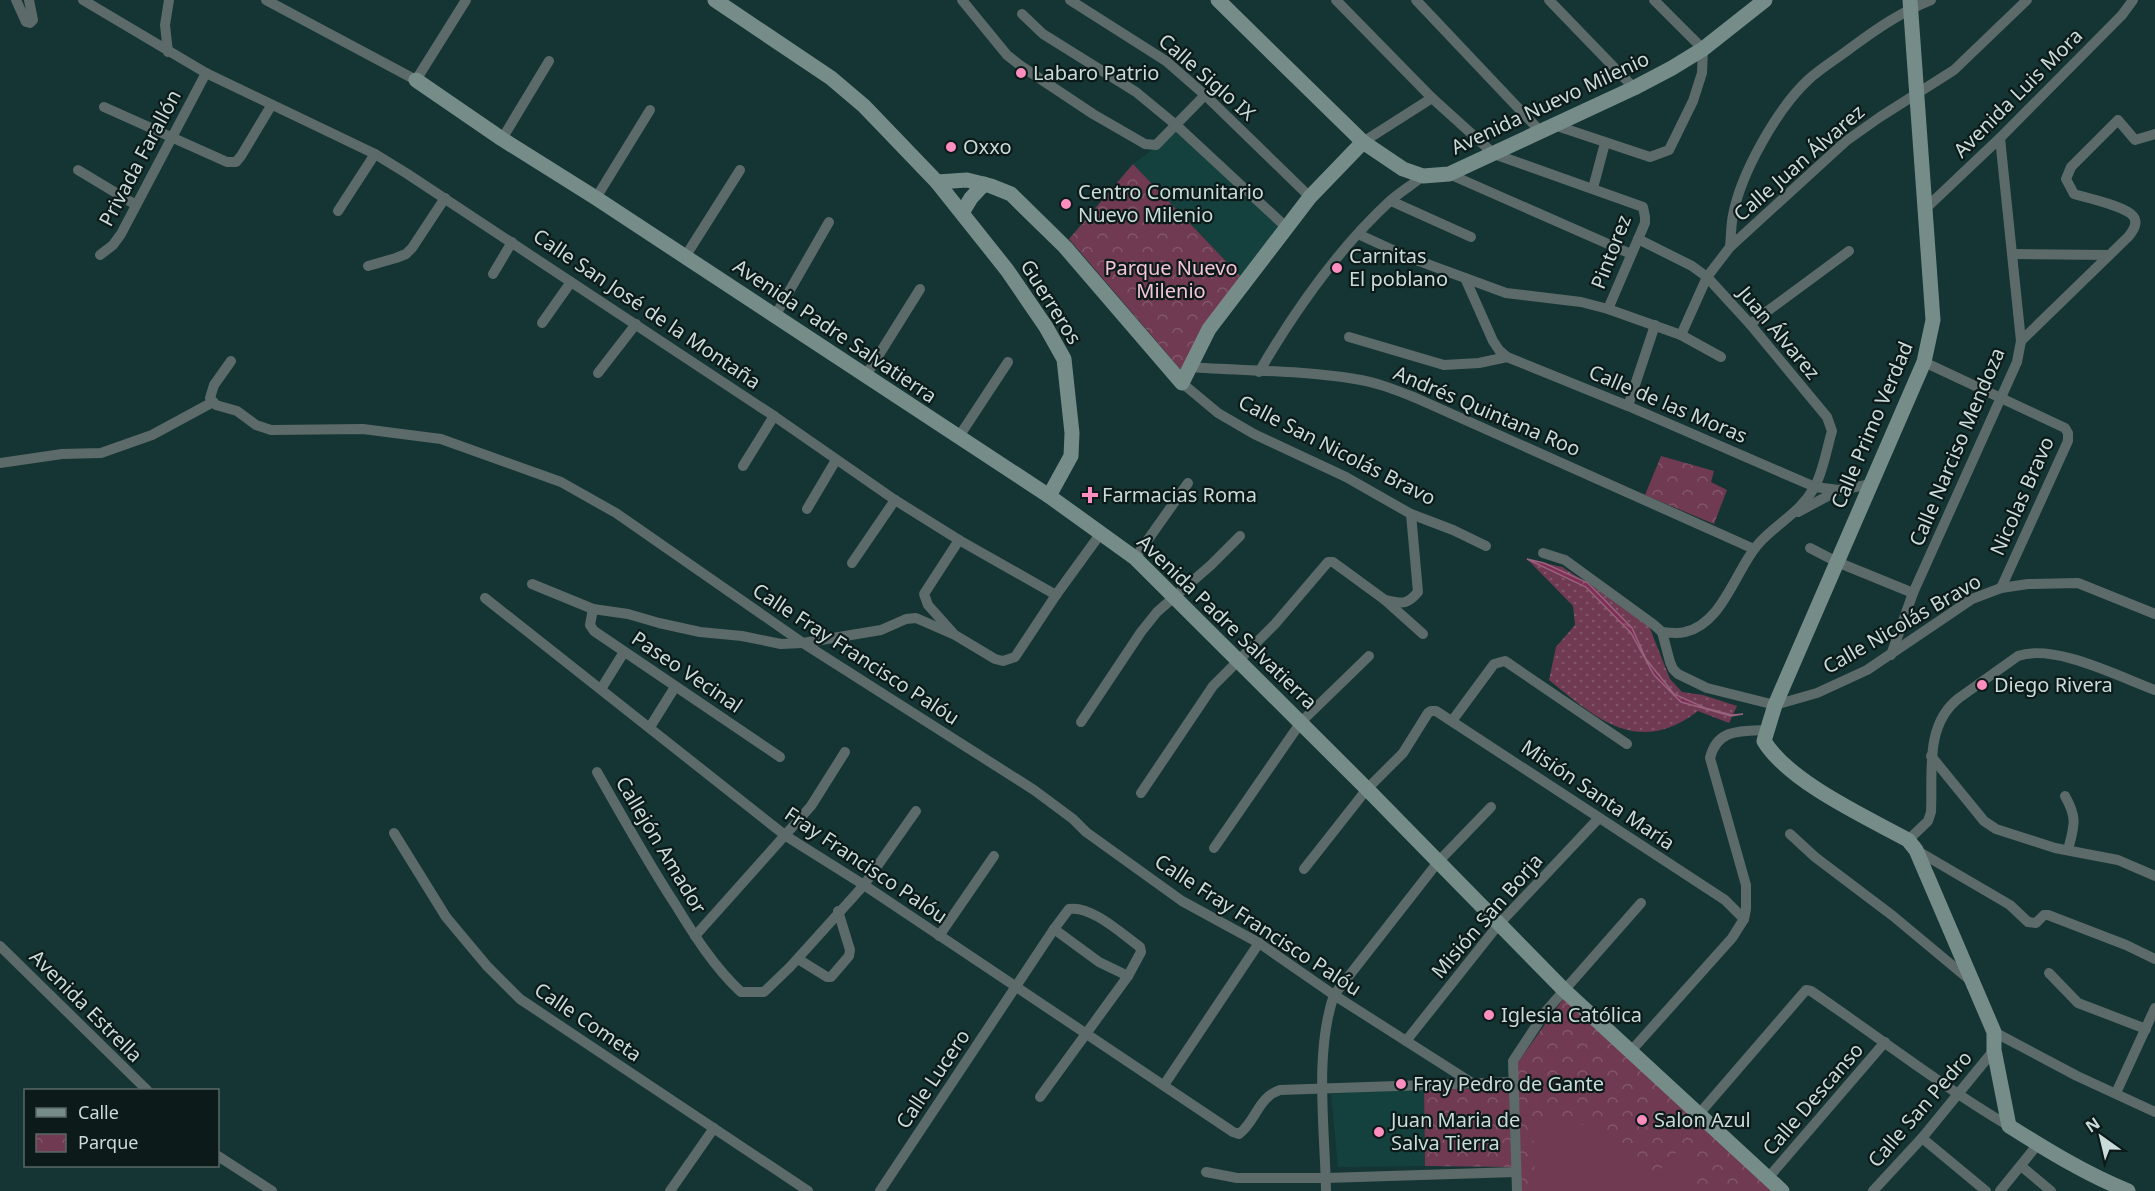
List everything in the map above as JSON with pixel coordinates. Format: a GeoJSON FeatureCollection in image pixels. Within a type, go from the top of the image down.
{"type":"FeatureCollection","features":[{"type":"Feature","properties":{"kind":"street"},"geometry":{"type":"LineString","coordinates":[[16,0],[23,18],[30,23],[33,20],[29,0]]}},
{"type":"Feature","properties":{"kind":"street","name":"Calle San José de la Montaña"},"geometry":{"type":"LineString","coordinates":[[83,0],[206,73],[375,154],[636,324],[895,500],[959,540],[1056,595]]}},
{"type":"Feature","properties":{"kind":"street"},"geometry":{"type":"LineString","coordinates":[[168,52],[165,25],[169,0]]}},
{"type":"Feature","properties":{"kind":"street"},"geometry":{"type":"LineString","coordinates":[[266,0],[416,80],[466,0]]}},
{"type":"Feature","properties":{"kind":"street","name":"Guerreros"},"geometry":{"type":"LineString","coordinates":[[714,0],[831,78],[864,106],[937,182],[963,213],[1046,327],[1064,359],[1072,433],[1071,456],[1049,496]]}},
{"type":"Feature","properties":{"kind":"street"},"geometry":{"type":"LineString","coordinates":[[962,0],[1007,55],[1021,66],[1094,114],[1151,146],[1156,145],[1205,95]]}},
{"type":"Feature","properties":{"kind":"street","name":"Calle Siglo IX"},"geometry":{"type":"LineString","coordinates":[[1070,0],[1166,61],[1205,95],[1310,197]]}},
{"type":"Feature","properties":{"kind":"street","name":"Avenida Nuevo Milenio"},"geometry":{"type":"LineString","coordinates":[[1218,0],[1363,142],[1403,169],[1423,176],[1449,174],[1634,88],[1703,49],[1766,0]]}},
{"type":"Feature","properties":{"kind":"street"},"geometry":{"type":"LineString","coordinates":[[1336,0],[1432,98],[1494,154],[1593,188],[1605,144]]}},
{"type":"Feature","properties":{"kind":"street"},"geometry":{"type":"LineString","coordinates":[[1416,0],[1547,128],[1650,158],[1672,147],[1693,101],[1702,74],[1703,49],[1654,0]]}},
{"type":"Feature","properties":{"kind":"street"},"geometry":{"type":"LineString","coordinates":[[1549,0],[1634,88]]}},
{"type":"Feature","properties":{"kind":"street"},"geometry":{"type":"LineString","coordinates":[[1730,247],[1733,214],[1752,163],[1794,94],[1810,78],[1910,4],[1931,0]]}},
{"type":"Feature","properties":{"kind":"street","name":"Calle Juan Álvarez"},"geometry":{"type":"LineString","coordinates":[[1681,335],[1707,277],[1730,247],[1846,141],[1954,70],[2028,0]]}},
{"type":"Feature","properties":{"kind":"street","name":"Avenida Luis Mora"},"geometry":{"type":"LineString","coordinates":[[1924,210],[2000,138],[2122,15],[2133,0]]}},
{"type":"Feature","properties":{"kind":"street","name":"Calle Primo Verdad"},"geometry":{"type":"LineString","coordinates":[[1766,735],[1775,705],[1924,362],[1933,320],[1910,4]]}},
{"type":"Feature","properties":{"kind":"street"},"geometry":{"type":"LineString","coordinates":[[1022,14],[1043,34],[1136,92],[1176,125],[1286,227]]}},
{"type":"Feature","properties":{"kind":"street"},"geometry":{"type":"LineString","coordinates":[[502,139],[549,61]]}},
{"type":"Feature","properties":{"kind":"street","name":"Privada Farallón"},"geometry":{"type":"LineString","coordinates":[[100,255],[113,245],[121,234],[206,73]]}},
{"type":"Feature","properties":{"kind":"street","name":"Avenida Padre Salvatierra"},"geometry":{"type":"LineString","coordinates":[[416,80],[502,139],[596,198],[1049,496],[1135,558],[1367,789],[1564,990],[1782,1191]]}},
{"type":"Feature","properties":{"kind":"street"},"geometry":{"type":"LineString","coordinates":[[1182,383],[1209,329],[1310,197],[1363,142],[1432,98]]}},
{"type":"Feature","properties":{"kind":"street"},"geometry":{"type":"LineString","coordinates":[[104,107],[227,162],[236,162],[271,106]]}},
{"type":"Feature","properties":{"kind":"street"},"geometry":{"type":"LineString","coordinates":[[596,198],[650,110]]}},
{"type":"Feature","properties":{"kind":"street"},"geometry":{"type":"LineString","coordinates":[[2021,341],[2134,230],[2133,216],[2123,210],[2074,194],[2066,179],[2071,167],[2116,121],[2120,122],[2135,140],[2155,134]]}},
{"type":"Feature","properties":{"kind":"street","name":"Calle Narciso Mendoza"},"geometry":{"type":"LineString","coordinates":[[1891,655],[1913,593],[2017,362],[2021,341],[2000,138]]}},
{"type":"Feature","properties":{"kind":"street"},"geometry":{"type":"LineString","coordinates":[[338,211],[375,154]]}},
{"type":"Feature","properties":{"kind":"street"},"geometry":{"type":"LineString","coordinates":[[78,170],[136,205]]}},
{"type":"Feature","properties":{"kind":"street"},"geometry":{"type":"LineString","coordinates":[[685,257],[740,170]]}},
{"type":"Feature","properties":{"kind":"street"},"geometry":{"type":"LineString","coordinates":[[1449,174],[1631,254]]}},
{"type":"Feature","properties":{"kind":"street"},"geometry":{"type":"LineString","coordinates":[[1259,372],[1278,340],[1318,284],[1358,234],[1391,201],[1423,176]]}},
{"type":"Feature","properties":{"kind":"street","name":"Calle San Nicolás Bravo"},"geometry":{"type":"LineString","coordinates":[[937,182],[967,180],[1011,194],[1065,247],[1182,383],[1218,413],[1254,434],[1346,477],[1412,514],[1486,546]]}},
{"type":"Feature","properties":{"kind":"street"},"geometry":{"type":"LineString","coordinates":[[963,213],[971,198],[984,184]]}},
{"type":"Feature","properties":{"kind":"street","name":"Pintorez"},"geometry":{"type":"LineString","coordinates":[[1593,188],[1643,207],[1645,217],[1645,223],[1608,309]]}},
{"type":"Feature","properties":{"kind":"street"},"geometry":{"type":"LineString","coordinates":[[368,266],[406,254],[445,198]]}},
{"type":"Feature","properties":{"kind":"street"},"geometry":{"type":"LineString","coordinates":[[1391,201],[1471,237]]}},
{"type":"Feature","properties":{"kind":"street"},"geometry":{"type":"LineString","coordinates":[[775,316],[830,222]]}},
{"type":"Feature","properties":{"kind":"street"},"geometry":{"type":"LineString","coordinates":[[1358,234],[1408,257],[1506,293],[1581,302],[1608,309],[1681,335],[1720,357]]}},
{"type":"Feature","properties":{"kind":"street","name":"Juan Álvarez"},"geometry":{"type":"LineString","coordinates":[[1638,239],[1692,266],[1707,277],[1750,324],[1830,423],[1832,431],[1815,487]]}},
{"type":"Feature","properties":{"kind":"street"},"geometry":{"type":"LineString","coordinates":[[493,274],[512,242]]}},
{"type":"Feature","properties":{"kind":"street"},"geometry":{"type":"LineString","coordinates":[[1750,324],[1849,251]]}},
{"type":"Feature","properties":{"kind":"street"},"geometry":{"type":"LineString","coordinates":[[2013,254],[2109,255]]}},
{"type":"Feature","properties":{"kind":"street"},"geometry":{"type":"LineString","coordinates":[[1465,278],[1493,341],[1498,350],[1507,357]]}},
{"type":"Feature","properties":{"kind":"street"},"geometry":{"type":"LineString","coordinates":[[542,323],[571,282]]}},
{"type":"Feature","properties":{"kind":"street"},"geometry":{"type":"LineString","coordinates":[[865,377],[920,289]]}},
{"type":"Feature","properties":{"kind":"street"},"geometry":{"type":"LineString","coordinates":[[598,373],[636,324]]}},
{"type":"Feature","properties":{"kind":"street"},"geometry":{"type":"LineString","coordinates":[[1628,406],[1655,325]]}},
{"type":"Feature","properties":{"kind":"street"},"geometry":{"type":"LineString","coordinates":[[1349,337],[1444,365],[1479,363],[1507,357]]}},
{"type":"Feature","properties":{"kind":"street","name":"Calle de las Moras"},"geometry":{"type":"LineString","coordinates":[[1507,357],[1628,406],[1815,487],[1839,490]]}},
{"type":"Feature","properties":{"kind":"street"},"geometry":{"type":"LineString","coordinates":[[0,463],[62,454],[101,453],[152,435],[213,402],[210,398],[214,385],[231,361]]}},
{"type":"Feature","properties":{"kind":"street"},"geometry":{"type":"LineString","coordinates":[[958,438],[1008,362]]}},
{"type":"Feature","properties":{"kind":"street","name":"Nicolas Bravo"},"geometry":{"type":"LineString","coordinates":[[1924,362],[2065,428],[2068,433],[2068,441],[2001,588]]}},
{"type":"Feature","properties":{"kind":"street","name":"Andrés Quintana Roo"},"geometry":{"type":"LineString","coordinates":[[1189,368],[1355,379],[1382,385],[1416,398],[1754,549]]}},
{"type":"Feature","properties":{"kind":"street","name":"Calle Fray Francisco Palóu"},"geometry":{"type":"LineString","coordinates":[[213,402],[237,411],[256,425],[271,430],[363,429],[441,439],[561,482],[616,513],[803,643],[1034,790],[1073,819],[1086,832],[1182,901],[1259,943],[1334,995],[1472,1083]]}},
{"type":"Feature","properties":{"kind":"street"},"geometry":{"type":"LineString","coordinates":[[743,466],[774,416]]}},
{"type":"Feature","properties":{"kind":"street"},"geometry":{"type":"LineString","coordinates":[[807,510],[836,459]]}},
{"type":"Feature","properties":{"kind":"street"},"geometry":{"type":"LineString","coordinates":[[1135,558],[1188,483]]}},
{"type":"Feature","properties":{"kind":"street"},"geometry":{"type":"LineString","coordinates":[[1662,632],[1682,633],[1700,626],[1716,611],[1754,549],[1793,515],[1839,490],[1872,484]]}},
{"type":"Feature","properties":{"kind":"street"},"geometry":{"type":"LineString","coordinates":[[1793,515],[1815,487]]}},
{"type":"Feature","properties":{"kind":"street"},"geometry":{"type":"LineString","coordinates":[[852,563],[895,500]]}},
{"type":"Feature","properties":{"kind":"street"},"geometry":{"type":"LineString","coordinates":[[1385,600],[1404,603],[1411,600],[1418,592],[1412,514]]}},
{"type":"Feature","properties":{"kind":"street"},"geometry":{"type":"LineString","coordinates":[[959,540],[924,594],[928,605],[955,635],[995,659],[1003,661],[1015,657],[1101,533]]}},
{"type":"Feature","properties":{"kind":"street"},"geometry":{"type":"LineString","coordinates":[[1081,722],[1157,612],[1240,536]]}},
{"type":"Feature","properties":{"kind":"street"},"geometry":{"type":"LineString","coordinates":[[1810,548],[1836,562],[1913,593]]}},
{"type":"Feature","properties":{"kind":"street"},"geometry":{"type":"LineString","coordinates":[[1543,553],[1565,560],[1662,632],[1670,662],[1678,674],[1707,688],[1775,705]]}},
{"type":"Feature","properties":{"kind":"street"},"geometry":{"type":"LineString","coordinates":[[1141,793],[1213,686],[1275,624],[1328,562],[1333,562],[1385,600],[1423,634]]}},
{"type":"Feature","properties":{"kind":"street","name":"Calle Nicolás Bravo"},"geometry":{"type":"LineString","coordinates":[[1775,705],[1825,690],[1867,670],[1972,599],[2001,588],[2049,583],[2078,583],[2155,614]]}},
{"type":"Feature","properties":{"kind":"street","name":"Paseo Vecinal"},"geometry":{"type":"LineString","coordinates":[[532,584],[593,609],[628,614],[700,632],[742,636],[781,644],[803,643],[881,630],[906,619],[916,618],[955,635]]}},
{"type":"Feature","properties":{"kind":"street","name":"Fray Francisco Palóu"},"geometry":{"type":"LineString","coordinates":[[485,598],[786,836],[1017,986],[1233,1132],[1239,1134],[1245,1130],[1271,1092],[1323,1090]]}},
{"type":"Feature","properties":{"kind":"street","name":"Paseo Vecinal"},"geometry":{"type":"LineString","coordinates":[[593,609],[590,625],[594,631],[780,757]]}},
{"type":"Feature","properties":{"kind":"street"},"geometry":{"type":"LineString","coordinates":[[601,689],[624,652]]}},
{"type":"Feature","properties":{"kind":"street"},"geometry":{"type":"LineString","coordinates":[[1912,845],[1931,812],[1931,756],[1942,715],[1949,705],[2018,656],[2027,653],[2063,656],[2155,690]]}},
{"type":"Feature","properties":{"kind":"street"},"geometry":{"type":"LineString","coordinates":[[1214,848],[1300,722],[1369,656]]}},
{"type":"Feature","properties":{"kind":"street"},"geometry":{"type":"LineString","coordinates":[[1452,721],[1494,664],[1505,661],[1627,744]]}},
{"type":"Feature","properties":{"kind":"street"},"geometry":{"type":"LineString","coordinates":[[650,727],[675,687]]}},
{"type":"Feature","properties":{"kind":"street","name":"Misión Santa María"},"geometry":{"type":"LineString","coordinates":[[1367,789],[1403,753],[1428,713],[1436,711],[1725,900],[1744,919]]}},
{"type":"Feature","properties":{"kind":"street"},"geometry":{"type":"LineString","coordinates":[[1630,1051],[1732,938],[1744,919],[1746,885],[1710,758],[1713,746],[1722,737],[1736,731],[1766,735],[1771,752],[1806,781],[2010,905],[2028,922],[2036,923],[2044,915],[2048,915],[2126,945],[2155,959]]}},
{"type":"Feature","properties":{"kind":"street"},"geometry":{"type":"LineString","coordinates":[[695,936],[811,806],[845,752]]}},
{"type":"Feature","properties":{"kind":"street"},"geometry":{"type":"LineString","coordinates":[[1931,756],[1984,821],[1996,829],[2020,838],[2118,861],[2155,876]]}},
{"type":"Feature","properties":{"kind":"street","name":"Callejón Amador"},"geometry":{"type":"LineString","coordinates":[[597,772],[635,841],[695,936],[741,992],[764,992],[798,959]]}},
{"type":"Feature","properties":{"kind":"street"},"geometry":{"type":"LineString","coordinates":[[1304,869],[1367,789]]}},
{"type":"Feature","properties":{"kind":"street"},"geometry":{"type":"LineString","coordinates":[[2065,796],[2073,810],[2074,824],[2068,850]]}},
{"type":"Feature","properties":{"kind":"street"},"geometry":{"type":"LineString","coordinates":[[1326,1191],[1323,1090],[1325,1029],[1334,995],[1438,862],[1491,807]]}},
{"type":"Feature","properties":{"kind":"street"},"geometry":{"type":"LineString","coordinates":[[838,912],[850,950],[849,956],[831,977],[827,977],[798,959],[838,912],[864,885],[916,811]]}},
{"type":"Feature","properties":{"kind":"street","name":"Misión San Borja"},"geometry":{"type":"LineString","coordinates":[[1406,1041],[1499,924],[1598,819]]}},
{"type":"Feature","properties":{"kind":"street","name":"Calle Cometa"},"geometry":{"type":"LineString","coordinates":[[394,833],[446,917],[487,966],[513,992],[805,1190]]}},
{"type":"Feature","properties":{"kind":"street"},"geometry":{"type":"LineString","coordinates":[[1790,834],[1815,857],[1893,916],[1974,983]]}},
{"type":"Feature","properties":{"kind":"street"},"geometry":{"type":"LineString","coordinates":[[1912,845],[1994,1032],[1994,1050],[2009,1126]]}},
{"type":"Feature","properties":{"kind":"street"},"geometry":{"type":"LineString","coordinates":[[939,936],[994,856]]}},
{"type":"Feature","properties":{"kind":"street"},"geometry":{"type":"LineString","coordinates":[[1516,1191],[1513,1061],[1546,1011],[1641,903]]}},
{"type":"Feature","properties":{"kind":"street","name":"Calle Lucero"},"geometry":{"type":"LineString","coordinates":[[880,1191],[1069,909],[1076,908],[1098,916],[1140,947],[1141,952],[1128,975]]}},
{"type":"Feature","properties":{"kind":"street"},"geometry":{"type":"LineString","coordinates":[[1040,1097],[1128,975],[1099,962],[1054,929]]}},
{"type":"Feature","properties":{"kind":"street"},"geometry":{"type":"LineString","coordinates":[[1164,1085],[1259,943]]}},
{"type":"Feature","properties":{"kind":"street","name":"Avenida Estrella"},"geometry":{"type":"LineString","coordinates":[[0,946],[146,1089]]}},
{"type":"Feature","properties":{"kind":"street"},"geometry":{"type":"LineString","coordinates":[[2049,973],[2078,1003],[2146,1029]]}},
{"type":"Feature","properties":{"kind":"street"},"geometry":{"type":"LineString","coordinates":[[1699,1114],[1806,990],[1811,991],[1885,1042],[1957,1095],[2105,1182],[2128,1191]]}},
{"type":"Feature","properties":{"kind":"street"},"geometry":{"type":"LineString","coordinates":[[2116,1094],[2155,1008]]}},
{"type":"Feature","properties":{"kind":"street"},"geometry":{"type":"LineString","coordinates":[[1994,1032],[2077,1076],[2155,1112]]}},
{"type":"Feature","properties":{"kind":"street","name":"Calle Descanso"},"geometry":{"type":"LineString","coordinates":[[1768,1178],[1885,1042]]}},
{"type":"Feature","properties":{"kind":"street","name":"Calle San Pedro"},"geometry":{"type":"LineString","coordinates":[[1873,1191],[1922,1138],[1994,1050]]}},
{"type":"Feature","properties":{"kind":"street"},"geometry":{"type":"LineString","coordinates":[[1323,1090],[1513,1082]]}},
{"type":"Feature","properties":{"kind":"street"},"geometry":{"type":"LineString","coordinates":[[669,1191],[714,1128]]}},
{"type":"Feature","properties":{"kind":"street"},"geometry":{"type":"LineString","coordinates":[[1922,1138],[1986,1191]]}},
{"type":"Feature","properties":{"kind":"street"},"geometry":{"type":"LineString","coordinates":[[2000,1191],[2038,1144]]}},
{"type":"Feature","properties":{"kind":"street"},"geometry":{"type":"LineString","coordinates":[[219,1157],[272,1191]]}},
{"type":"Feature","properties":{"kind":"street"},"geometry":{"type":"LineString","coordinates":[[2021,1166],[2051,1191]]}},
{"type":"Feature","properties":{"kind":"street"},"geometry":{"type":"LineString","coordinates":[[1206,1172],[1238,1178],[1326,1178],[1516,1172]]}},
{"type":"Feature","properties":{"kind":"shaded area"},"geometry":{"type":"Polygon","coordinates":[[[1179,130],[1283,226],[1243,279],[1133,164],[1179,130]]]}},
{"type":"Feature","properties":{"kind":"shaded area","name":"Juan Maria de Salva Tierra"},"geometry":{"type":"Polygon","coordinates":[[[1424,1089],[1425,1166],[1338,1167],[1331,1094],[1424,1089]]]}},
{"type":"Feature","properties":{"kind":"green space","name":"Parque Nuevo Milenio"},"geometry":{"type":"Polygon","coordinates":[[[1133,164],[1243,279],[1187,377],[1069,239],[1133,164]]]}},
{"type":"Feature","properties":{"kind":"green space"},"geometry":{"type":"Polygon","coordinates":[[[1661,456],[1714,471],[1711,482],[1727,490],[1714,524],[1645,495],[1661,456]]]}},
{"type":"Feature","properties":{"kind":"green space"},"geometry":{"type":"Polygon","coordinates":[[[1527,559],[1562,567],[1647,621],[1670,679],[1682,692],[1703,695],[1737,706],[1729,723],[1698,711],[1676,724],[1656,731],[1637,732],[1601,719],[1549,680],[1556,647],[1575,625],[1573,606],[1527,559]]]}},
{"type":"Feature","properties":{"kind":"green space"},"geometry":{"type":"Polygon","coordinates":[[[1566,995],[1776,1191],[1521,1191],[1516,1065],[1566,995]]]}},
{"type":"Feature","properties":{"kind":"green space"},"geometry":{"type":"Polygon","coordinates":[[[1424,1088],[1509,1090],[1512,1167],[1425,1166],[1424,1088]]]}},
{"type":"Feature","properties":{"kind":"green space"},"geometry":{"type":"Polygon","coordinates":[[[1533,1124],[1598,1125],[1634,1158],[1663,1191],[1535,1191],[1533,1124]]]}},
{"type":"Feature","properties":{"kind":"green space"},"geometry":{"type":"Polygon","coordinates":[[[1681,1147],[1698,1163],[1675,1191],[1670,1191],[1654,1177],[1681,1147]]]}},
{"type":"Feature","properties":{"kind":"water"},"geometry":{"type":"Polygon","coordinates":[[[1527,559],[1544,563],[1588,583],[1632,628],[1646,659],[1674,694],[1705,708],[1732,715],[1743,714],[1731,716],[1681,702],[1654,675],[1631,633],[1586,587],[1527,559]]]}},
{"type":"Feature","properties":{"kind":"place","name":"Labaro Patrio"},"geometry":{"type":"Point","coordinates":[1021,73]}},
{"type":"Feature","properties":{"kind":"place","name":"Oxxo"},"geometry":{"type":"Point","coordinates":[951,147]}},
{"type":"Feature","properties":{"kind":"place","name":"Centro Comunitario Nuevo Milenio"},"geometry":{"type":"Point","coordinates":[1066,204]}},
{"type":"Feature","properties":{"kind":"place","name":"Carnitas El poblano"},"geometry":{"type":"Point","coordinates":[1337,268]}},
{"type":"Feature","properties":{"kind":"place","name":"Farmacias Roma"},"geometry":{"type":"Point","coordinates":[1090,495]}},
{"type":"Feature","properties":{"kind":"place","name":"Diego Rivera"},"geometry":{"type":"Point","coordinates":[1982,685]}},
{"type":"Feature","properties":{"kind":"place","name":"Iglesia Católica"},"geometry":{"type":"Point","coordinates":[1489,1015]}},
{"type":"Feature","properties":{"kind":"place","name":"Fray Pedro de Gante"},"geometry":{"type":"Point","coordinates":[1401,1084]}},
{"type":"Feature","properties":{"kind":"place","name":"Salon Azul"},"geometry":{"type":"Point","coordinates":[1642,1120]}},
{"type":"Feature","properties":{"kind":"place","name":"Juan Maria de Salva Tierra"},"geometry":{"type":"Point","coordinates":[1379,1132]}}]}
